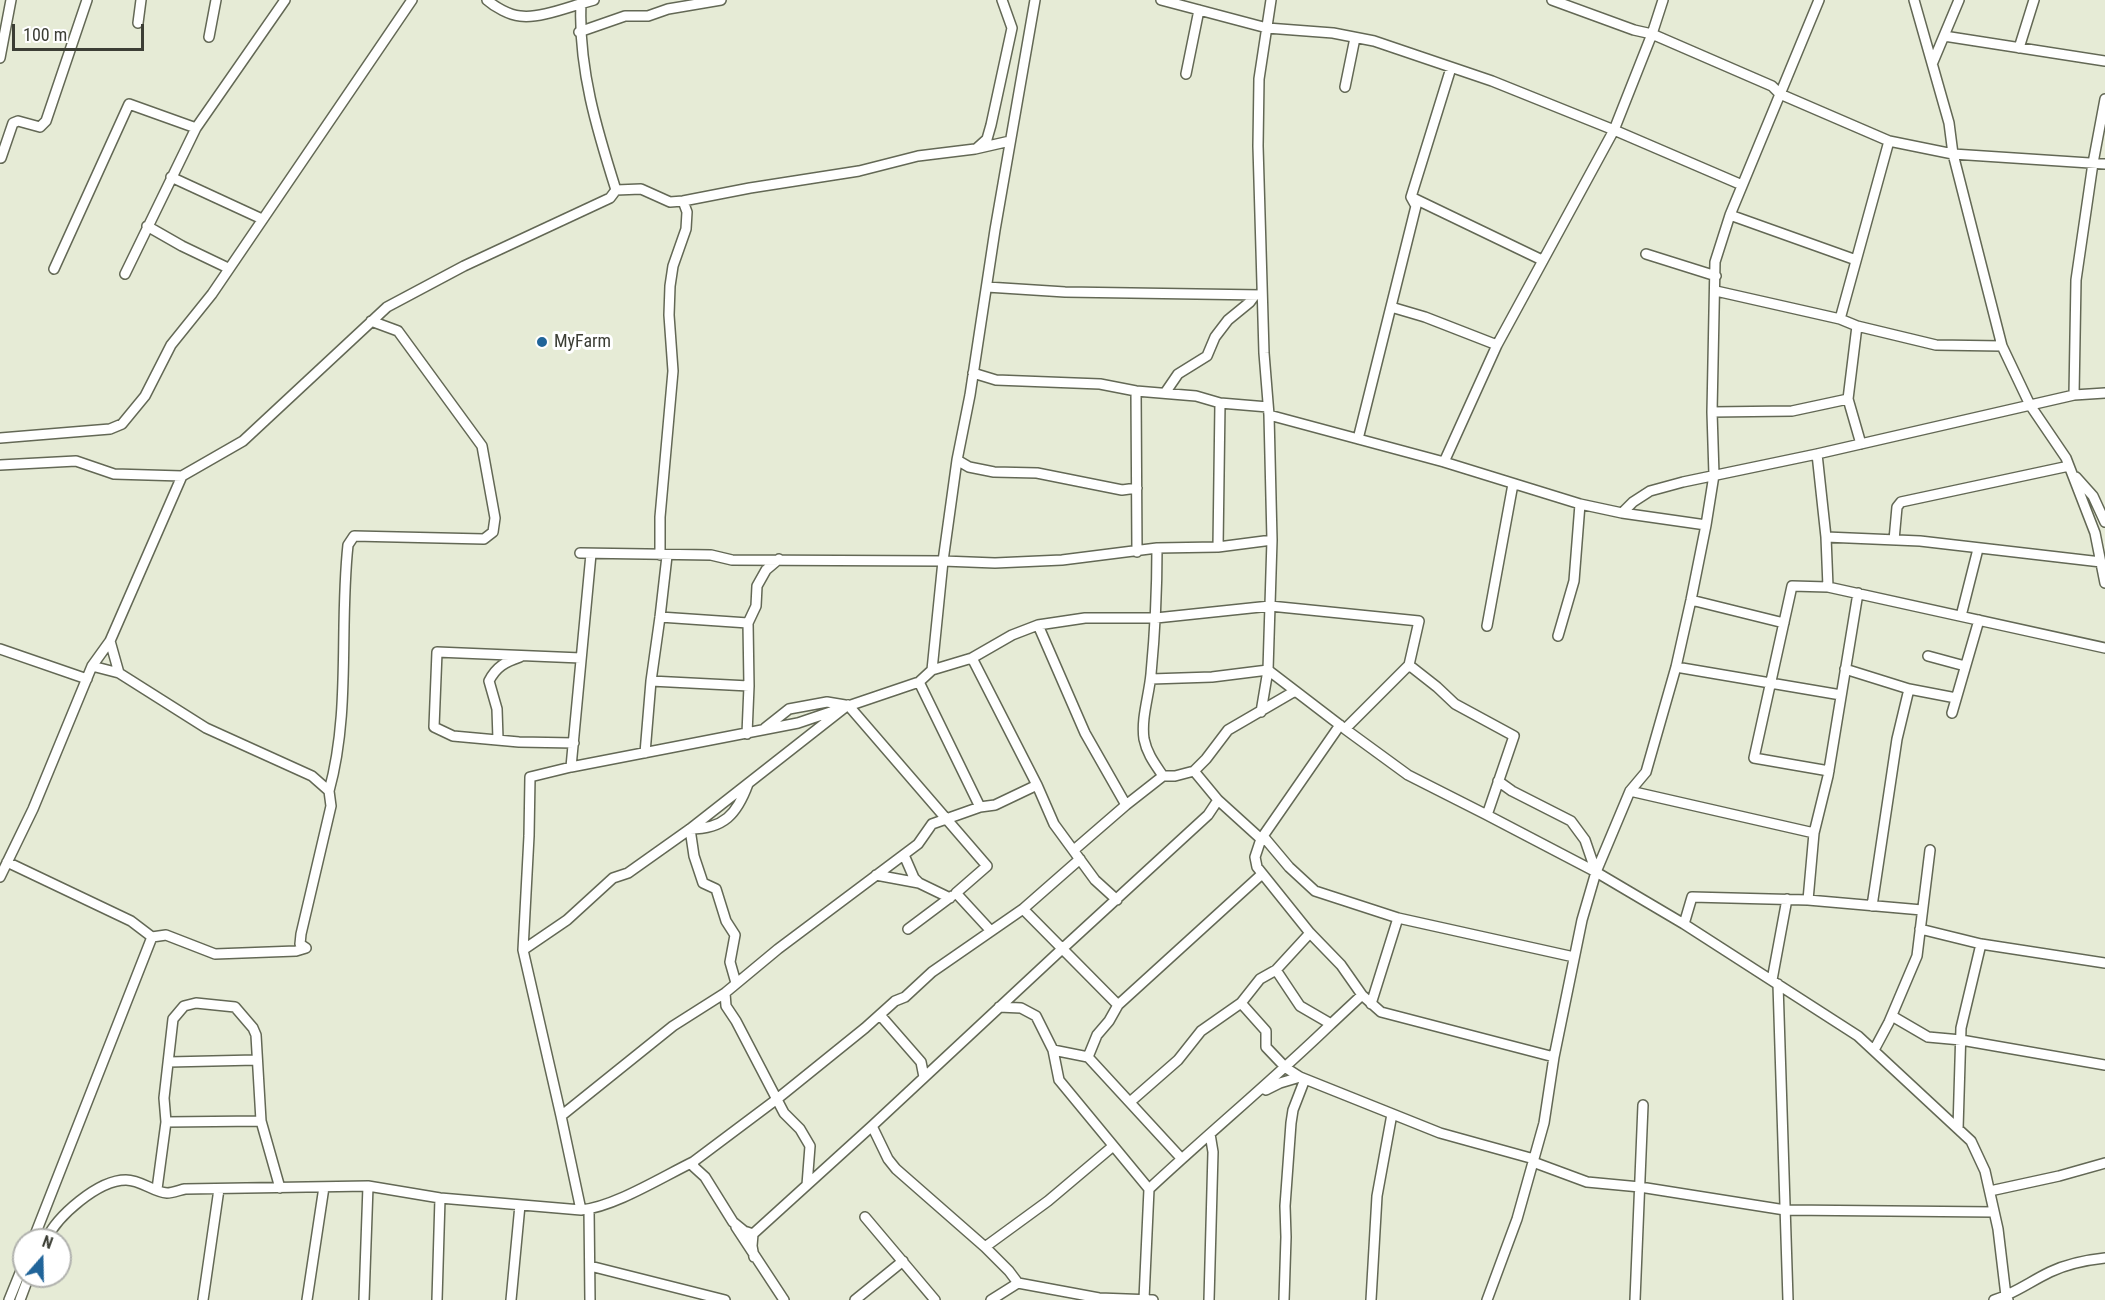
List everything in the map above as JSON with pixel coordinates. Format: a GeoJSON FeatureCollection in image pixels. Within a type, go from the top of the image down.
{"type":"FeatureCollection","features":[{"type":"Feature","properties":{"kind":"street"},"geometry":{"type":"LineString","coordinates":[[0,58],[11,0]]}},
{"type":"Feature","properties":{"kind":"street"},"geometry":{"type":"LineString","coordinates":[[1,158],[16,121],[40,127],[46,121],[87,0]]}},
{"type":"Feature","properties":{"kind":"street"},"geometry":{"type":"LineString","coordinates":[[138,23],[141,0]]}},
{"type":"Feature","properties":{"kind":"street"},"geometry":{"type":"LineString","coordinates":[[209,37],[216,0]]}},
{"type":"Feature","properties":{"kind":"street"},"geometry":{"type":"LineString","coordinates":[[125,274],[196,128],[285,0]]}},
{"type":"Feature","properties":{"kind":"street"},"geometry":{"type":"LineString","coordinates":[[0,438],[110,429],[122,424],[145,396],[171,345],[212,294],[412,0]]}},
{"type":"Feature","properties":{"kind":"street"},"geometry":{"type":"LineString","coordinates":[[487,0],[494,6],[520,16],[541,14],[594,0]]}},
{"type":"Feature","properties":{"kind":"street"},"geometry":{"type":"LineString","coordinates":[[579,32],[625,16],[648,16],[668,9],[721,0]]}},
{"type":"Feature","properties":{"kind":"street"},"geometry":{"type":"LineString","coordinates":[[975,149],[987,139],[1012,28],[1002,0]]}},
{"type":"Feature","properties":{"kind":"street"},"geometry":{"type":"LineString","coordinates":[[932,670],[943,561],[957,460],[1035,0]]}},
{"type":"Feature","properties":{"kind":"street"},"geometry":{"type":"LineString","coordinates":[[1161,0],[1267,28],[1333,33],[1374,42],[1492,81],[1742,185]]}},
{"type":"Feature","properties":{"kind":"street"},"geometry":{"type":"LineString","coordinates":[[1261,712],[1268,670],[1272,540],[1268,411],[1258,295],[1258,135],[1259,79],[1271,0]]}},
{"type":"Feature","properties":{"kind":"street"},"geometry":{"type":"LineString","coordinates":[[1552,0],[1634,30],[1652,34],[1772,86],[1780,94],[1889,141],[1953,154],[2105,164]]}},
{"type":"Feature","properties":{"kind":"street"},"geometry":{"type":"LineString","coordinates":[[1444,462],[1497,345],[1614,130],[1663,0]]}},
{"type":"Feature","properties":{"kind":"street"},"geometry":{"type":"LineString","coordinates":[[1649,795],[1646,772],[1676,667],[1706,525],[1714,475],[1712,412],[1715,262],[1730,215],[1819,0]]}},
{"type":"Feature","properties":{"kind":"street"},"geometry":{"type":"LineString","coordinates":[[1914,0],[1933,63],[1953,154],[2002,346],[2030,405],[2066,458],[2096,533],[2105,579]]}},
{"type":"Feature","properties":{"kind":"street"},"geometry":{"type":"LineString","coordinates":[[1933,63],[1959,0]]}},
{"type":"Feature","properties":{"kind":"street"},"geometry":{"type":"LineString","coordinates":[[2019,48],[2034,0]]}},
{"type":"Feature","properties":{"kind":"street"},"geometry":{"type":"LineString","coordinates":[[581,3],[579,32],[590,104],[616,190]]}},
{"type":"Feature","properties":{"kind":"street"},"geometry":{"type":"LineString","coordinates":[[1186,74],[1199,10]]}},
{"type":"Feature","properties":{"kind":"street"},"geometry":{"type":"LineString","coordinates":[[1944,36],[2105,61]]}},
{"type":"Feature","properties":{"kind":"street"},"geometry":{"type":"LineString","coordinates":[[1345,87],[1355,38]]}},
{"type":"Feature","properties":{"kind":"street"},"geometry":{"type":"LineString","coordinates":[[1358,439],[1416,206],[1411,197],[1451,68]]}},
{"type":"Feature","properties":{"kind":"street"},"geometry":{"type":"LineString","coordinates":[[2074,395],[2076,280],[2105,99]]}},
{"type":"Feature","properties":{"kind":"street"},"geometry":{"type":"LineString","coordinates":[[54,269],[129,104],[196,128]]}},
{"type":"Feature","properties":{"kind":"street"},"geometry":{"type":"LineString","coordinates":[[616,190],[641,189],[670,202],[683,201],[859,171],[918,156],[975,149],[1010,141]]}},
{"type":"Feature","properties":{"kind":"street"},"geometry":{"type":"LineString","coordinates":[[1840,319],[1889,141]]}},
{"type":"Feature","properties":{"kind":"street"},"geometry":{"type":"LineString","coordinates":[[171,177],[262,219]]}},
{"type":"Feature","properties":{"kind":"street"},"geometry":{"type":"LineString","coordinates":[[0,465],[76,460],[114,474],[182,476],[243,441],[387,307],[464,266],[610,198],[616,190]]}},
{"type":"Feature","properties":{"kind":"street"},"geometry":{"type":"LineString","coordinates":[[1411,197],[1542,260]]}},
{"type":"Feature","properties":{"kind":"street"},"geometry":{"type":"LineString","coordinates":[[645,753],[651,681],[660,617],[663,556],[660,517],[674,371],[669,315],[670,286],[672,266],[686,229],[687,212],[683,201]]}},
{"type":"Feature","properties":{"kind":"street"},"geometry":{"type":"LineString","coordinates":[[1730,215],[1856,260]]}},
{"type":"Feature","properties":{"kind":"street"},"geometry":{"type":"LineString","coordinates":[[147,226],[228,268]]}},
{"type":"Feature","properties":{"kind":"street"},"geometry":{"type":"LineString","coordinates":[[1646,254],[1716,276]]}},
{"type":"Feature","properties":{"kind":"street"},"geometry":{"type":"LineString","coordinates":[[987,287],[1065,292],[1258,295]]}},
{"type":"Feature","properties":{"kind":"street"},"geometry":{"type":"LineString","coordinates":[[1716,291],[1840,319],[1857,326],[1936,345],[2002,346]]}},
{"type":"Feature","properties":{"kind":"street"},"geometry":{"type":"LineString","coordinates":[[1165,393],[1178,374],[1207,356],[1215,337],[1228,320],[1258,295]]}},
{"type":"Feature","properties":{"kind":"street"},"geometry":{"type":"LineString","coordinates":[[1391,307],[1425,317],[1497,345]]}},
{"type":"Feature","properties":{"kind":"street"},"geometry":{"type":"LineString","coordinates":[[7,862],[131,921],[152,937],[166,935],[215,954],[296,951],[306,948],[300,944],[301,934],[331,806],[329,791],[335,771],[341,731],[348,545],[354,536],[484,539],[493,532],[495,518],[482,446],[398,331],[371,321]]}},
{"type":"Feature","properties":{"kind":"street"},"geometry":{"type":"LineString","coordinates":[[1857,326],[1848,399],[1861,444]]}},
{"type":"Feature","properties":{"kind":"street"},"geometry":{"type":"LineString","coordinates":[[973,373],[996,380],[1100,384],[1136,391],[1196,396],[1220,403],[1268,411],[1580,504],[1622,513],[1706,525]]}},
{"type":"Feature","properties":{"kind":"street"},"geometry":{"type":"LineString","coordinates":[[1136,391],[1137,552]]}},
{"type":"Feature","properties":{"kind":"street"},"geometry":{"type":"LineString","coordinates":[[1622,513],[1633,502],[1650,491],[1714,475],[1817,454],[2074,395],[2105,393]]}},
{"type":"Feature","properties":{"kind":"street"},"geometry":{"type":"LineString","coordinates":[[1712,412],[1792,411],[1848,399]]}},
{"type":"Feature","properties":{"kind":"street"},"geometry":{"type":"LineString","coordinates":[[1218,547],[1220,403]]}},
{"type":"Feature","properties":{"kind":"street"},"geometry":{"type":"LineString","coordinates":[[1817,454],[1826,537],[1828,587]]}},
{"type":"Feature","properties":{"kind":"street"},"geometry":{"type":"LineString","coordinates":[[957,460],[969,467],[994,472],[1037,473],[1122,490],[1137,488]]}},
{"type":"Feature","properties":{"kind":"street"},"geometry":{"type":"LineString","coordinates":[[2070,468],[2093,496],[2105,524],[2098,547]]}},
{"type":"Feature","properties":{"kind":"street"},"geometry":{"type":"LineString","coordinates":[[1894,540],[1897,507],[1901,502],[2070,468]]}},
{"type":"Feature","properties":{"kind":"street"},"geometry":{"type":"LineString","coordinates":[[0,877],[33,809],[92,666],[110,642],[182,476]]}},
{"type":"Feature","properties":{"kind":"street"},"geometry":{"type":"LineString","coordinates":[[1487,626],[1513,484]]}},
{"type":"Feature","properties":{"kind":"street"},"geometry":{"type":"LineString","coordinates":[[1558,636],[1574,581],[1580,504]]}},
{"type":"Feature","properties":{"kind":"street"},"geometry":{"type":"LineString","coordinates":[[1826,537],[1920,541],[2101,562]]}},
{"type":"Feature","properties":{"kind":"street"},"geometry":{"type":"LineString","coordinates":[[580,554],[711,555],[732,560],[995,563],[1062,560],[1157,548],[1218,547],[1272,540]]}},
{"type":"Feature","properties":{"kind":"street"},"geometry":{"type":"LineString","coordinates":[[1157,548],[1156,618],[1144,738],[1148,755],[1163,776]]}},
{"type":"Feature","properties":{"kind":"street"},"geometry":{"type":"LineString","coordinates":[[1961,616],[1978,549]]}},
{"type":"Feature","properties":{"kind":"street"},"geometry":{"type":"LineString","coordinates":[[571,767],[591,554]]}},
{"type":"Feature","properties":{"kind":"street"},"geometry":{"type":"LineString","coordinates":[[747,734],[748,623],[756,606],[757,586],[766,570],[779,559]]}},
{"type":"Feature","properties":{"kind":"street"},"geometry":{"type":"LineString","coordinates":[[1829,771],[1754,758],[1791,586],[1828,587],[2105,648]]}},
{"type":"Feature","properties":{"kind":"street"},"geometry":{"type":"LineString","coordinates":[[1808,900],[1814,833],[1829,771],[1858,593]]}},
{"type":"Feature","properties":{"kind":"street"},"geometry":{"type":"LineString","coordinates":[[1691,600],[1784,623]]}},
{"type":"Feature","properties":{"kind":"street"},"geometry":{"type":"LineString","coordinates":[[590,1300],[590,1266],[585,1210],[523,950],[530,777],[798,723],[918,682],[932,670],[972,658],[1012,635],[1038,625],[1085,618],[1156,618],[1270,606],[1419,621],[1409,665],[1342,727],[1262,837],[1255,857],[1257,867],[1310,933],[1341,965],[1362,995],[1382,1012],[1554,1057]]}},
{"type":"Feature","properties":{"kind":"street"},"geometry":{"type":"LineString","coordinates":[[660,617],[748,623]]}},
{"type":"Feature","properties":{"kind":"street"},"geometry":{"type":"LineString","coordinates":[[1952,713],[1979,620]]}},
{"type":"Feature","properties":{"kind":"street"},"geometry":{"type":"LineString","coordinates":[[1038,625],[1085,733],[1126,806]]}},
{"type":"Feature","properties":{"kind":"street"},"geometry":{"type":"LineString","coordinates":[[110,642],[119,674]]}},
{"type":"Feature","properties":{"kind":"street"},"geometry":{"type":"LineString","coordinates":[[0,649],[87,679]]}},
{"type":"Feature","properties":{"kind":"street"},"geometry":{"type":"LineString","coordinates":[[574,743],[519,742],[453,736],[434,727],[437,652],[581,658]]}},
{"type":"Feature","properties":{"kind":"street"},"geometry":{"type":"LineString","coordinates":[[498,739],[497,708],[489,681],[494,671],[504,663],[525,656]]}},
{"type":"Feature","properties":{"kind":"street"},"geometry":{"type":"LineString","coordinates":[[1928,656],[1965,666]]}},
{"type":"Feature","properties":{"kind":"street"},"geometry":{"type":"LineString","coordinates":[[972,658],[1037,785],[1054,824],[1095,879],[1117,900]]}},
{"type":"Feature","properties":{"kind":"street"},"geometry":{"type":"LineString","coordinates":[[1409,665],[1455,704],[1514,736],[1487,815]]}},
{"type":"Feature","properties":{"kind":"street"},"geometry":{"type":"LineString","coordinates":[[92,666],[119,674],[206,728],[312,776],[329,791]]}},
{"type":"Feature","properties":{"kind":"street"},"geometry":{"type":"LineString","coordinates":[[1676,667],[1841,695]]}},
{"type":"Feature","properties":{"kind":"street"},"geometry":{"type":"LineString","coordinates":[[1845,669],[1909,689],[1956,698]]}},
{"type":"Feature","properties":{"kind":"street"},"geometry":{"type":"LineString","coordinates":[[1151,679],[1212,677],[1268,670],[1408,775],[1596,872],[1684,924],[1858,1036],[1971,1141],[1985,1171],[1990,1191],[2007,1298]]}},
{"type":"Feature","properties":{"kind":"street"},"geometry":{"type":"LineString","coordinates":[[651,681],[749,686]]}},
{"type":"Feature","properties":{"kind":"street"},"geometry":{"type":"LineString","coordinates":[[918,682],[980,807]]}},
{"type":"Feature","properties":{"kind":"street"},"geometry":{"type":"LineString","coordinates":[[1872,906],[1897,739],[1909,689]]}},
{"type":"Feature","properties":{"kind":"street"},"geometry":{"type":"LineString","coordinates":[[1074,850],[1163,776],[1194,771],[1228,730],[1295,691]]}},
{"type":"Feature","properties":{"kind":"street"},"geometry":{"type":"LineString","coordinates":[[762,730],[789,710],[827,702],[848,705],[987,866],[953,896],[908,928]]}},
{"type":"Feature","properties":{"kind":"street"},"geometry":{"type":"LineString","coordinates":[[523,950],[567,920],[613,878],[628,873],[690,830],[848,705]]}},
{"type":"Feature","properties":{"kind":"street"},"geometry":{"type":"LineString","coordinates":[[798,723],[802,743]]}},
{"type":"Feature","properties":{"kind":"street"},"geometry":{"type":"LineString","coordinates":[[1194,771],[1218,800],[1262,837],[1315,891],[1398,918],[1574,957]]}},
{"type":"Feature","properties":{"kind":"street"},"geometry":{"type":"LineString","coordinates":[[1487,1300],[1517,1219],[1544,1124],[1554,1057],[1574,957],[1596,872],[1630,791],[1646,772]]}},
{"type":"Feature","properties":{"kind":"street"},"geometry":{"type":"LineString","coordinates":[[1498,781],[1512,791],[1571,821],[1585,840],[1596,872]]}},
{"type":"Feature","properties":{"kind":"street"},"geometry":{"type":"LineString","coordinates":[[690,830],[718,824],[732,815],[742,801],[748,784]]}},
{"type":"Feature","properties":{"kind":"street"},"geometry":{"type":"LineString","coordinates":[[561,1116],[673,1026],[724,993],[778,949],[918,844],[932,824],[995,804],[1037,785]]}},
{"type":"Feature","properties":{"kind":"street"},"geometry":{"type":"LineString","coordinates":[[1630,791],[1814,833]]}},
{"type":"Feature","properties":{"kind":"street"},"geometry":{"type":"LineString","coordinates":[[754,1257],[753,1234],[1117,900],[1208,815],[1218,800]]}},
{"type":"Feature","properties":{"kind":"street"},"geometry":{"type":"LineString","coordinates":[[690,830],[694,856],[703,883],[716,889],[726,921],[735,935],[730,962],[736,983]]}},
{"type":"Feature","properties":{"kind":"street"},"geometry":{"type":"LineString","coordinates":[[1874,1050],[1892,1016],[1917,956],[1930,850]]}},
{"type":"Feature","properties":{"kind":"street"},"geometry":{"type":"LineString","coordinates":[[904,855],[914,878],[919,883]]}},
{"type":"Feature","properties":{"kind":"street"},"geometry":{"type":"LineString","coordinates":[[52,1228],[75,1204],[107,1185],[125,1180],[167,1193],[185,1189],[368,1186],[440,1198],[585,1210],[616,1199],[693,1162],[777,1099],[895,1002],[905,997],[932,972],[1023,909],[1080,859]]}},
{"type":"Feature","properties":{"kind":"street"},"geometry":{"type":"LineString","coordinates":[[1088,1057],[1097,1035],[1109,1021],[1118,1005],[1262,874]]}},
{"type":"Feature","properties":{"kind":"street"},"geometry":{"type":"LineString","coordinates":[[876,875],[919,883],[953,896],[991,931]]}},
{"type":"Feature","properties":{"kind":"street"},"geometry":{"type":"LineString","coordinates":[[1684,924],[1692,897],[1808,900],[1922,910]]}},
{"type":"Feature","properties":{"kind":"street"},"geometry":{"type":"LineString","coordinates":[[1787,899],[1775,982],[1788,1300]]}},
{"type":"Feature","properties":{"kind":"street"},"geometry":{"type":"LineString","coordinates":[[1023,909],[1118,1005]]}},
{"type":"Feature","properties":{"kind":"street"},"geometry":{"type":"LineString","coordinates":[[1371,1004],[1398,918]]}},
{"type":"Feature","properties":{"kind":"street"},"geometry":{"type":"LineString","coordinates":[[1920,928],[1981,944],[2105,963]]}},
{"type":"Feature","properties":{"kind":"street"},"geometry":{"type":"LineString","coordinates":[[1130,1102],[1178,1060],[1201,1031],[1241,1003],[1260,979],[1276,970],[1310,933]]}},
{"type":"Feature","properties":{"kind":"street"},"geometry":{"type":"LineString","coordinates":[[38,1228],[152,937]]}},
{"type":"Feature","properties":{"kind":"street"},"geometry":{"type":"LineString","coordinates":[[1958,1129],[1961,1028],[1981,944]]}},
{"type":"Feature","properties":{"kind":"street"},"geometry":{"type":"LineString","coordinates":[[1276,970],[1300,1006],[1331,1024]]}},
{"type":"Feature","properties":{"kind":"street"},"geometry":{"type":"LineString","coordinates":[[724,993],[726,1006],[784,1113],[800,1129],[810,1146],[807,1185]]}},
{"type":"Feature","properties":{"kind":"street"},"geometry":{"type":"LineString","coordinates":[[1149,1189],[1286,1068],[1362,995]]}},
{"type":"Feature","properties":{"kind":"street"},"geometry":{"type":"LineString","coordinates":[[157,1189],[166,1122],[164,1098],[173,1019],[184,1006],[196,1003],[235,1007],[253,1028],[261,1121],[280,1188]]}},
{"type":"Feature","properties":{"kind":"street"},"geometry":{"type":"LineString","coordinates":[[1241,1003],[1266,1031],[1266,1047],[1286,1068],[1302,1078],[1440,1134],[1534,1161],[1587,1182],[1640,1187],[1785,1210],[1994,1212]]}},
{"type":"Feature","properties":{"kind":"street"},"geometry":{"type":"LineString","coordinates":[[991,1300],[1018,1283],[1099,1299],[1149,1299],[1149,1189],[1059,1080],[1053,1050],[1036,1016],[1021,1008],[999,1007]]}},
{"type":"Feature","properties":{"kind":"street"},"geometry":{"type":"LineString","coordinates":[[880,1015],[921,1062],[924,1077]]}},
{"type":"Feature","properties":{"kind":"street"},"geometry":{"type":"LineString","coordinates":[[1892,1016],[1928,1037],[1961,1040],[2105,1065]]}},
{"type":"Feature","properties":{"kind":"street"},"geometry":{"type":"LineString","coordinates":[[1053,1050],[1088,1057],[1182,1158]]}},
{"type":"Feature","properties":{"kind":"street"},"geometry":{"type":"LineString","coordinates":[[168,1062],[256,1060]]}},
{"type":"Feature","properties":{"kind":"street"},"geometry":{"type":"LineString","coordinates":[[921,1062],[937,1066]]}},
{"type":"Feature","properties":{"kind":"street"},"geometry":{"type":"LineString","coordinates":[[1251,1098],[1280,1083],[1302,1078]]}},
{"type":"Feature","properties":{"kind":"street"},"geometry":{"type":"LineString","coordinates":[[1284,1300],[1285,1206],[1290,1133],[1293,1110],[1302,1078]]}},
{"type":"Feature","properties":{"kind":"street"},"geometry":{"type":"LineString","coordinates":[[1635,1300],[1643,1105]]}},
{"type":"Feature","properties":{"kind":"street"},"geometry":{"type":"LineString","coordinates":[[1371,1300],[1377,1196],[1392,1114]]}},
{"type":"Feature","properties":{"kind":"street"},"geometry":{"type":"LineString","coordinates":[[166,1122],[261,1121]]}},
{"type":"Feature","properties":{"kind":"street"},"geometry":{"type":"LineString","coordinates":[[872,1126],[888,1160],[896,1169],[985,1247],[1010,1271],[1018,1283]]}},
{"type":"Feature","properties":{"kind":"street"},"geometry":{"type":"LineString","coordinates":[[1209,1300],[1213,1152],[1210,1134]]}},
{"type":"Feature","properties":{"kind":"street"},"geometry":{"type":"LineString","coordinates":[[985,1247],[1048,1201],[1112,1147]]}},
{"type":"Feature","properties":{"kind":"street"},"geometry":{"type":"LineString","coordinates":[[693,1162],[694,1167],[705,1177],[754,1257],[784,1300]]}},
{"type":"Feature","properties":{"kind":"street"},"geometry":{"type":"LineString","coordinates":[[1990,1191],[2105,1163]]}},
{"type":"Feature","properties":{"kind":"street"},"geometry":{"type":"LineString","coordinates":[[364,1300],[368,1186]]}},
{"type":"Feature","properties":{"kind":"street"},"geometry":{"type":"LineString","coordinates":[[307,1300],[324,1188]]}},
{"type":"Feature","properties":{"kind":"street"},"geometry":{"type":"LineString","coordinates":[[203,1300],[219,1189]]}},
{"type":"Feature","properties":{"kind":"street"},"geometry":{"type":"LineString","coordinates":[[437,1300],[440,1198]]}},
{"type":"Feature","properties":{"kind":"street"},"geometry":{"type":"LineString","coordinates":[[511,1300],[520,1205]]}},
{"type":"Feature","properties":{"kind":"street"},"geometry":{"type":"LineString","coordinates":[[865,1217],[935,1300]]}},
{"type":"Feature","properties":{"kind":"street"},"geometry":{"type":"LineString","coordinates":[[733,1222],[744,1231],[753,1234]]}},
{"type":"Feature","properties":{"kind":"street"},"geometry":{"type":"LineString","coordinates":[[1994,1300],[2007,1298],[2050,1272],[2083,1261],[2105,1258]]}},
{"type":"Feature","properties":{"kind":"street"},"geometry":{"type":"LineString","coordinates":[[855,1300],[903,1261]]}},
{"type":"Feature","properties":{"kind":"street"},"geometry":{"type":"LineString","coordinates":[[590,1266],[726,1300]]}},
{"type":"Feature","properties":{"kind":"place","name":"MyFarm"},"geometry":{"type":"Point","coordinates":[542,342]}}]}
